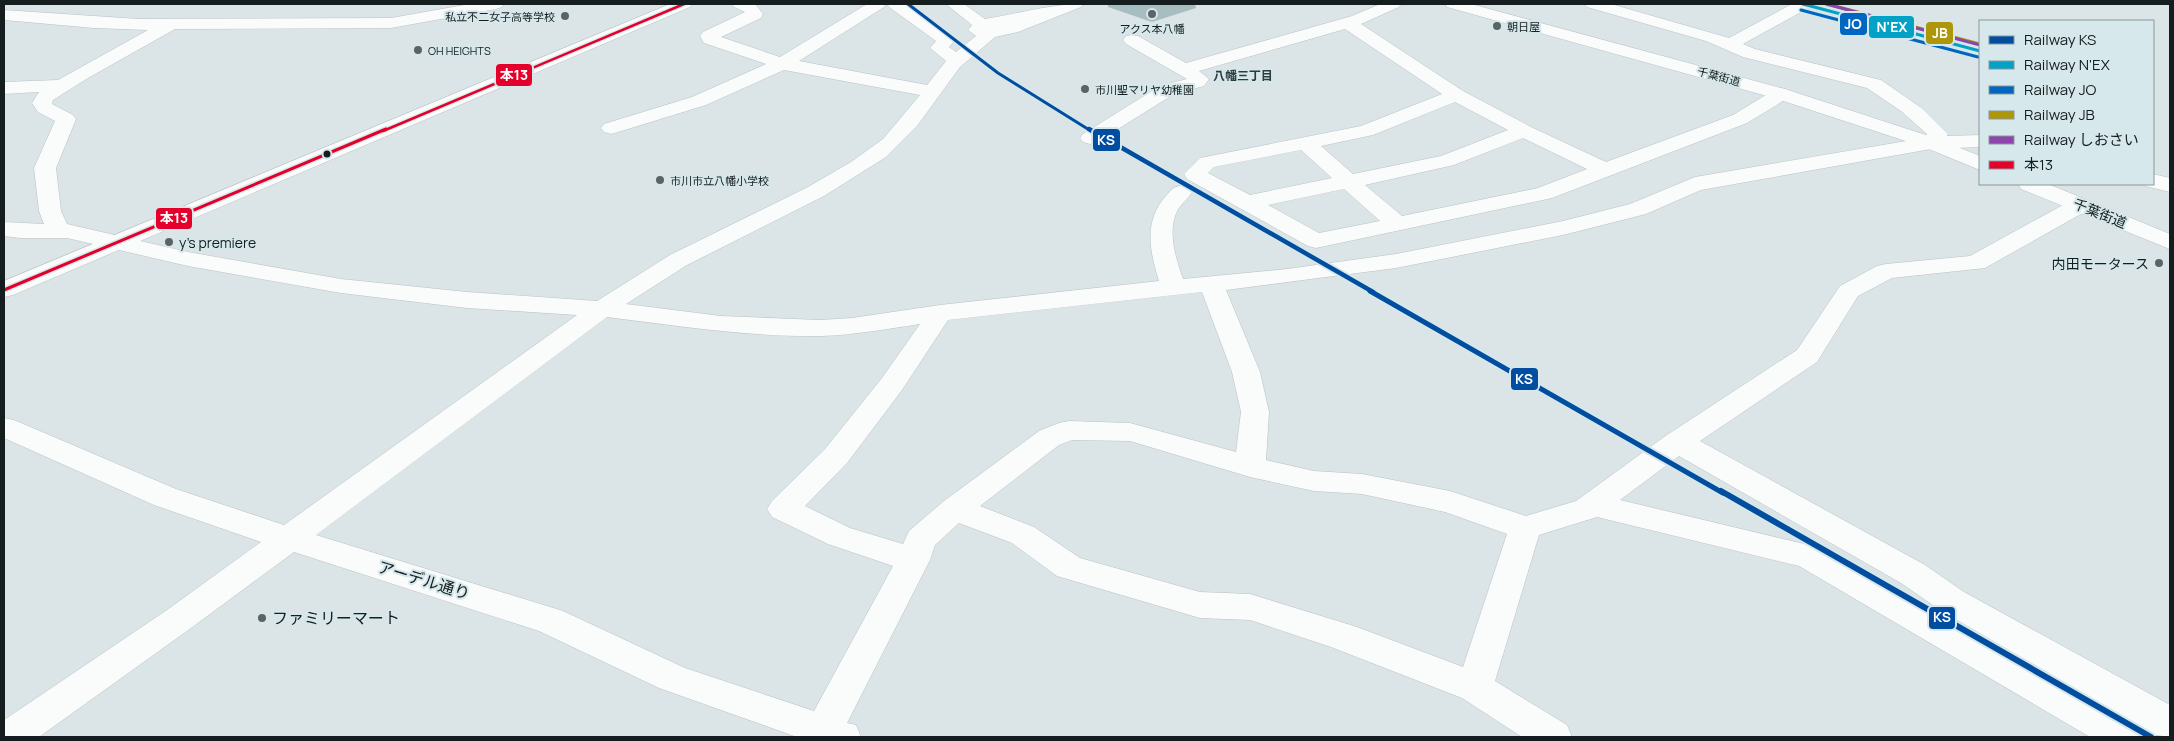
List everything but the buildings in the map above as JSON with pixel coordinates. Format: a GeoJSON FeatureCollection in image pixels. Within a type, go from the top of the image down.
{"type":"FeatureCollection","features":[{"type":"Feature","properties":{"kind":"main road"},"geometry":{"type":"LineString","coordinates":[[4,15],[66,20],[172,24],[391,23],[440,9],[496,4]]}},
{"type":"Feature","properties":{"kind":"main road"},"geometry":{"type":"LineString","coordinates":[[740,4],[749,7],[755,14],[709,36],[710,39],[782,64],[838,72],[892,85],[932,91]]}},
{"type":"Feature","properties":{"kind":"main road"},"geometry":{"type":"LineString","coordinates":[[611,128],[699,101],[782,64],[878,4]]}},
{"type":"Feature","properties":{"kind":"main road"},"geometry":{"type":"LineString","coordinates":[[896,4],[946,40],[939,48],[957,60]]}},
{"type":"Feature","properties":{"kind":"main road"},"geometry":{"type":"LineString","coordinates":[[954,4],[985,30]]}},
{"type":"Feature","properties":{"kind":"main road"},"geometry":{"type":"LineString","coordinates":[[985,30],[1075,4]]}},
{"type":"Feature","properties":{"kind":"main road"},"geometry":{"type":"LineString","coordinates":[[1185,69],[1347,23],[1379,12],[1393,4]]}},
{"type":"Feature","properties":{"kind":"main road","name":"千葉街道"},"geometry":{"type":"LineString","coordinates":[[1453,4],[1781,94],[1931,143],[1979,164]]}},
{"type":"Feature","properties":{"kind":"main road"},"geometry":{"type":"LineString","coordinates":[[1593,4],[1730,44],[1750,53],[1874,84],[1888,93],[1938,134],[1931,143]]}},
{"type":"Feature","properties":{"kind":"main road"},"geometry":{"type":"LineString","coordinates":[[1730,44],[1804,4]]}},
{"type":"Feature","properties":{"kind":"main road"},"geometry":{"type":"LineString","coordinates":[[4,290],[676,5]]}},
{"type":"Feature","properties":{"kind":"main road"},"geometry":{"type":"LineString","coordinates":[[1347,23],[1456,95],[1524,131],[1606,170]]}},
{"type":"Feature","properties":{"kind":"main road"},"geometry":{"type":"LineString","coordinates":[[54,230],[56,225],[50,211],[45,168],[66,119],[45,108],[42,103],[45,97],[61,86],[172,24]]}},
{"type":"Feature","properties":{"kind":"main road"},"geometry":{"type":"LineString","coordinates":[[10,737],[179,619],[602,309],[656,273],[854,171],[882,151],[898,134],[957,60],[968,49],[981,42],[985,30]]}},
{"type":"Feature","properties":{"kind":"main road"},"geometry":{"type":"LineString","coordinates":[[1090,138],[1167,90],[1197,82],[1200,79],[1132,40]]}},
{"type":"Feature","properties":{"kind":"main road"},"geometry":{"type":"LineString","coordinates":[[4,88],[61,86]]}},
{"type":"Feature","properties":{"kind":"main road"},"geometry":{"type":"LineString","coordinates":[[1456,95],[1366,131],[1208,162],[1194,174],[1316,242],[1544,193],[1740,119],[1781,94]]}},
{"type":"Feature","properties":{"kind":"main road"},"geometry":{"type":"LineString","coordinates":[[1246,203],[1447,161],[1524,131]]}},
{"type":"Feature","properties":{"kind":"main road"},"geometry":{"type":"LineString","coordinates":[[4,229],[21,232],[54,230],[188,259],[340,286],[467,300],[602,309],[721,324],[820,328],[852,326],[940,313],[1286,276],[1405,260],[1563,228],[1638,209],[1695,184],[1931,143],[1979,141]]}},
{"type":"Feature","properties":{"kind":"main road"},"geometry":{"type":"LineString","coordinates":[[1305,143],[1398,225]]}},
{"type":"Feature","properties":{"kind":"main road"},"geometry":{"type":"LineString","coordinates":[[2154,181],[2170,185]]}},
{"type":"Feature","properties":{"kind":"main road","name":"千葉街道"},"geometry":{"type":"LineString","coordinates":[[2031,185],[2170,242]]}},
{"type":"Feature","properties":{"kind":"main road"},"geometry":{"type":"LineString","coordinates":[[1174,288],[1164,260],[1163,220],[1167,208],[1181,192]]}},
{"type":"Feature","properties":{"kind":"main road"},"geometry":{"type":"LineString","coordinates":[[833,733],[921,539],[955,509],[1049,438],[1069,430],[1130,432],[1250,467],[1314,481],[1362,484],[1450,502],[1525,528],[1587,509],[1678,442],[1807,356],[1849,292],[1886,271],[1976,263],[2080,205]]}},
{"type":"Feature","properties":{"kind":"main road"},"geometry":{"type":"LineString","coordinates":[[1210,284],[1246,372],[1250,388],[1255,412],[1250,467]]}},
{"type":"Feature","properties":{"kind":"main road"},"geometry":{"type":"LineString","coordinates":[[913,560],[840,536],[783,509],[836,456],[892,384],[940,313]]}},
{"type":"Feature","properties":{"kind":"main road","name":"アーデル通り"},"geometry":{"type":"LineString","coordinates":[[4,427],[165,497],[551,621],[672,678],[833,733]]}},
{"type":"Feature","properties":{"kind":"main road"},"geometry":{"type":"LineString","coordinates":[[1678,442],[1913,574],[1952,601],[2170,724]]}},
{"type":"Feature","properties":{"kind":"main road"},"geometry":{"type":"LineString","coordinates":[[1593,505],[1809,556],[2087,727],[2124,737]]}},
{"type":"Feature","properties":{"kind":"main road"},"geometry":{"type":"LineString","coordinates":[[955,509],[1023,535],[1069,567],[1200,605],[1250,607],[1344,637],[1475,687],[1553,737]]}},
{"type":"Feature","properties":{"kind":"main road"},"geometry":{"type":"LineString","coordinates":[[1475,687],[1525,528]]}},
{"type":"Feature","properties":{"kind":"rail line","name":"KS"},"geometry":{"type":"LineString","coordinates":[[908,4],[998,73],[1096,134],[2151,737]]}},
{"type":"Feature","properties":{"kind":"rail line","name":"N'EX"},"geometry":{"type":"LineString","coordinates":[[1803,4],[1979,51]]}},
{"type":"Feature","properties":{"kind":"rail line","name":"しおさい"},"geometry":{"type":"LineString","coordinates":[[1826,4],[1979,45]]}},
{"type":"Feature","properties":{"kind":"rail line","name":"JB"},"geometry":{"type":"LineString","coordinates":[[1827,4],[1979,44]]}},
{"type":"Feature","properties":{"kind":"rail line","name":"JO"},"geometry":{"type":"LineString","coordinates":[[1801,10],[1978,57]]}},
{"type":"Feature","properties":{"kind":"transit line","name":"本13"},"geometry":{"type":"LineString","coordinates":[[4,290],[684,4]]}},
{"type":"Feature","properties":{"kind":"place","name":"アクス本八幡"},"geometry":{"type":"Point","coordinates":[1152,14]}},
{"type":"Feature","properties":{"kind":"place","name":"私立不二女子高等学校"},"geometry":{"type":"Point","coordinates":[565,16]}},
{"type":"Feature","properties":{"kind":"place","name":"朝日屋"},"geometry":{"type":"Point","coordinates":[1497,26]}},
{"type":"Feature","properties":{"kind":"place","name":"OH HEIGHTS"},"geometry":{"type":"Point","coordinates":[418,50]}},
{"type":"Feature","properties":{"kind":"place","name":"市川聖マリヤ幼稚園"},"geometry":{"type":"Point","coordinates":[1085,89]}},
{"type":"Feature","properties":{"kind":"place","name":"市川市立八幡小学校"},"geometry":{"type":"Point","coordinates":[660,180]}},
{"type":"Feature","properties":{"kind":"place","name":"y's premiere"},"geometry":{"type":"Point","coordinates":[169,242]}},
{"type":"Feature","properties":{"kind":"place","name":"内田モータース"},"geometry":{"type":"Point","coordinates":[2159,263]}},
{"type":"Feature","properties":{"kind":"place","name":"ファミリーマート"},"geometry":{"type":"Point","coordinates":[262,618]}},
{"type":"Feature","properties":{"kind":"district","name":"八幡三丁目"},"geometry":{"type":"Point","coordinates":[1243,75]}}]}
